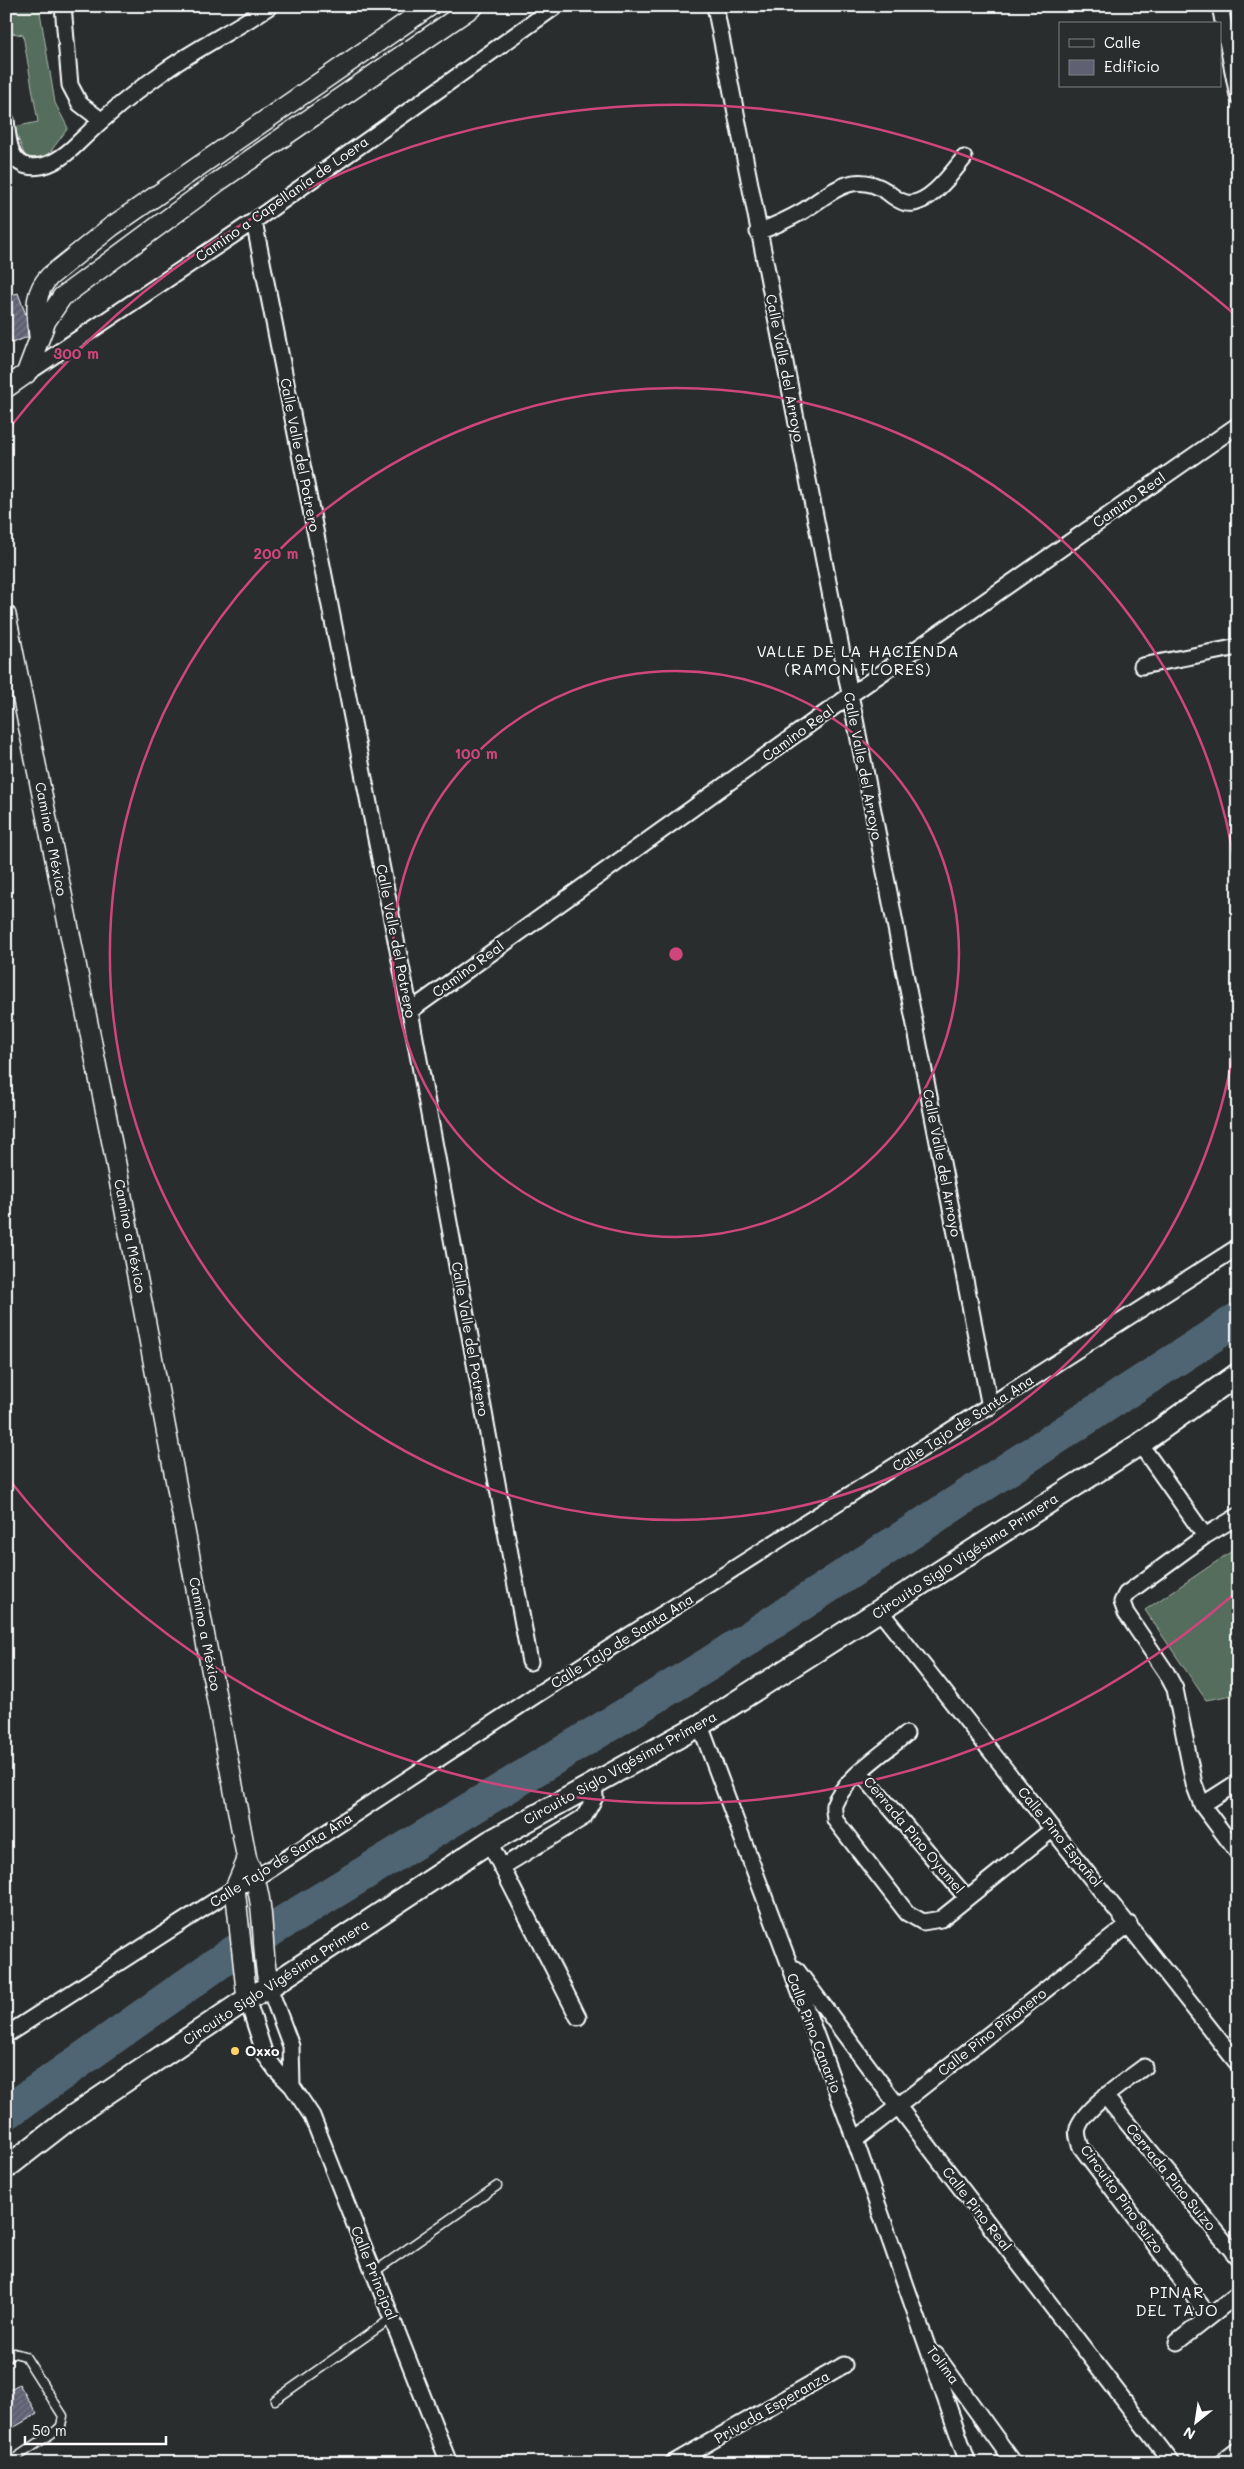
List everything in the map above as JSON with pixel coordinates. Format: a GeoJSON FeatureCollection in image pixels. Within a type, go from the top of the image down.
{"type":"FeatureCollection","features":[{"type":"Feature","properties":{"kind":"main road","name":"Circuito Siglo Vigésima Primera"},"geometry":{"type":"LineString","coordinates":[[6,2168],[70,2118],[247,1999],[267,1978],[489,1842],[594,1782],[700,1725],[1140,1444],[1238,1374]]}},
{"type":"Feature","properties":{"kind":"street"},"geometry":{"type":"LineString","coordinates":[[63,6],[70,85],[80,104],[101,120]]}},
{"type":"Feature","properties":{"kind":"street"},"geometry":{"type":"LineString","coordinates":[[6,120],[9,142],[15,157],[28,166],[37,166],[55,161],[63,156],[101,120],[166,70],[270,6]]}},
{"type":"Feature","properties":{"kind":"street"},"geometry":{"type":"LineString","coordinates":[[39,339],[37,295],[42,283],[50,276],[112,227],[430,6]]}},
{"type":"Feature","properties":{"kind":"street"},"geometry":{"type":"LineString","coordinates":[[26,374],[46,321],[62,297],[219,182],[474,6]]}},
{"type":"Feature","properties":{"kind":"street","name":"Camino a Capellanía de Loera"},"geometry":{"type":"LineString","coordinates":[[6,388],[254,221],[556,6]]}},
{"type":"Feature","properties":{"kind":"street","name":"Calle Valle del Arroyo"},"geometry":{"type":"LineString","coordinates":[[715,6],[849,696],[990,1406]]}},
{"type":"Feature","properties":{"kind":"street"},"geometry":{"type":"LineString","coordinates":[[1220,6],[1238,96]]}},
{"type":"Feature","properties":{"kind":"street"},"geometry":{"type":"LineString","coordinates":[[758,232],[794,216],[838,188],[854,183],[864,183],[879,187],[899,201],[916,202],[934,192],[964,158]]}},
{"type":"Feature","properties":{"kind":"street","name":"Calle Valle del Potrero"},"geometry":{"type":"LineString","coordinates":[[254,221],[410,1011],[530,1662]]}},
{"type":"Feature","properties":{"kind":"street","name":"Camino Real"},"geometry":{"type":"LineString","coordinates":[[410,1011],[849,696],[1238,424]]}},
{"type":"Feature","properties":{"kind":"street","name":"Camino a México"},"geometry":{"type":"LineString","coordinates":[[6,614],[114,1148],[247,1860],[258,1886]]}},
{"type":"Feature","properties":{"kind":"street"},"geometry":{"type":"LineString","coordinates":[[1142,666],[1238,647]]}},
{"type":"Feature","properties":{"kind":"street","name":"Calle Tajo de Santa Ana"},"geometry":{"type":"LineString","coordinates":[[6,2035],[236,1894],[258,1886],[536,1695],[1238,1247]]}},
{"type":"Feature","properties":{"kind":"street"},"geometry":{"type":"LineString","coordinates":[[1140,1444],[1205,1536]]}},
{"type":"Feature","properties":{"kind":"street"},"geometry":{"type":"LineString","coordinates":[[1238,1516],[1205,1536],[1126,1594],[1122,1602],[1126,1613],[1166,1672],[1175,1689],[1194,1784],[1202,1805],[1238,1852]]}},
{"type":"Feature","properties":{"kind":"street","name":"Calle Pino Español"},"geometry":{"type":"LineString","coordinates":[[880,1611],[1238,2064]]}},
{"type":"Feature","properties":{"kind":"street","name":"Calle Pino Canario"},"geometry":{"type":"LineString","coordinates":[[700,1725],[854,2140],[926,2342]]}},
{"type":"Feature","properties":{"kind":"street","name":"Cerrada Pino Oyamel"},"geometry":{"type":"LineString","coordinates":[[906,1734],[860,1772],[842,1791],[833,1807],[835,1820],[907,1913],[923,1922],[941,1919],[1053,1829]]}},
{"type":"Feature","properties":{"kind":"street","name":"Cerrada Pino Oyamel"},"geometry":{"type":"LineString","coordinates":[[860,1772],[967,1898]]}},
{"type":"Feature","properties":{"kind":"street"},"geometry":{"type":"LineString","coordinates":[[502,1866],[584,1817],[595,1797],[594,1782]]}},
{"type":"Feature","properties":{"kind":"street"},"geometry":{"type":"LineString","coordinates":[[1202,1805],[1238,1782]]}},
{"type":"Feature","properties":{"kind":"street"},"geometry":{"type":"LineString","coordinates":[[489,1842],[578,2017]]}},
{"type":"Feature","properties":{"kind":"street"},"geometry":{"type":"LineString","coordinates":[[236,1894],[247,1860]]}},
{"type":"Feature","properties":{"kind":"street"},"geometry":{"type":"LineString","coordinates":[[258,1886],[267,1978],[291,2046],[292,2086]]}},
{"type":"Feature","properties":{"kind":"street","name":"Calle Principal"},"geometry":{"type":"LineString","coordinates":[[236,1894],[243,1976],[247,1999],[265,2055],[276,2070],[292,2086],[312,2116],[449,2463]]}},
{"type":"Feature","properties":{"kind":"street","name":"Calle Pino Piñonero"},"geometry":{"type":"LineString","coordinates":[[854,2140],[1129,1924]]}},
{"type":"Feature","properties":{"kind":"street","name":"Calle Pino Real"},"geometry":{"type":"LineString","coordinates":[[785,1954],[897,2106],[1172,2463]]}},
{"type":"Feature","properties":{"kind":"street","name":"Circuito Pino Suizo"},"geometry":{"type":"LineString","coordinates":[[1144,2067],[1105,2096],[1081,2121],[1077,2136],[1081,2147],[1209,2316]]}},
{"type":"Feature","properties":{"kind":"street","name":"Cerrada Pino Suizo"},"geometry":{"type":"LineString","coordinates":[[1105,2096],[1238,2258]]}},
{"type":"Feature","properties":{"kind":"street"},"geometry":{"type":"LineString","coordinates":[[1177,2342],[1238,2294]]}},
{"type":"Feature","properties":{"kind":"street","name":"Tolima"},"geometry":{"type":"LineString","coordinates":[[926,2342],[968,2463]]}},
{"type":"Feature","properties":{"kind":"street","name":"Tolima"},"geometry":{"type":"LineString","coordinates":[[926,2342],[1014,2463]]}},
{"type":"Feature","properties":{"kind":"street","name":"Privada Esperanza"},"geometry":{"type":"LineString","coordinates":[[673,2463],[844,2365]]}},
{"type":"Feature","properties":{"kind":"street"},"geometry":{"type":"LineString","coordinates":[[1221,2463],[1238,2450]]}},
{"type":"Feature","properties":{"kind":"lane"},"geometry":{"type":"LineString","coordinates":[[374,2272],[498,2186]]}},
{"type":"Feature","properties":{"kind":"lane"},"geometry":{"type":"LineString","coordinates":[[275,2400],[392,2318]]}},
{"type":"Feature","properties":{"kind":"lane"},"geometry":{"type":"LineString","coordinates":[[6,2358],[14,2354],[25,2356],[63,2416],[61,2426],[57,2430],[8,2463]]}},
{"type":"Feature","properties":{"kind":"green space"},"geometry":{"type":"Polygon","coordinates":[[[6,6],[39,6],[55,103],[68,128],[48,155],[28,164],[14,127],[38,122],[23,35],[6,32],[6,6]]]}},
{"type":"Feature","properties":{"kind":"green space"},"geometry":{"type":"Polygon","coordinates":[[[1238,1547],[1238,1694],[1206,1700],[1145,1610],[1238,1547]]]}},
{"type":"Feature","properties":{"kind":"building"},"geometry":{"type":"Polygon","coordinates":[[[18,293],[26,315],[28,337],[6,345],[6,297],[18,293]]]}},
{"type":"Feature","properties":{"kind":"building"},"geometry":{"type":"Polygon","coordinates":[[[19,2384],[37,2414],[6,2432],[6,2392],[19,2384]]]}},
{"type":"Feature","properties":{"kind":"waterway"},"geometry":{"type":"LineString","coordinates":[[6,2113],[228,1956],[709,1664],[1238,1319]]}},
{"type":"Feature","properties":{"kind":"place","name":"Oxxo"},"geometry":{"type":"Point","coordinates":[235,2051]}},
{"type":"Feature","properties":{"kind":"district","name":"VALLE DE LA HACIENDA (RAMON FLORES)"},"geometry":{"type":"Point","coordinates":[858,660]}},
{"type":"Feature","properties":{"kind":"district","name":"PINAR DEL TAJO"},"geometry":{"type":"Point","coordinates":[1177,2301]}}]}
